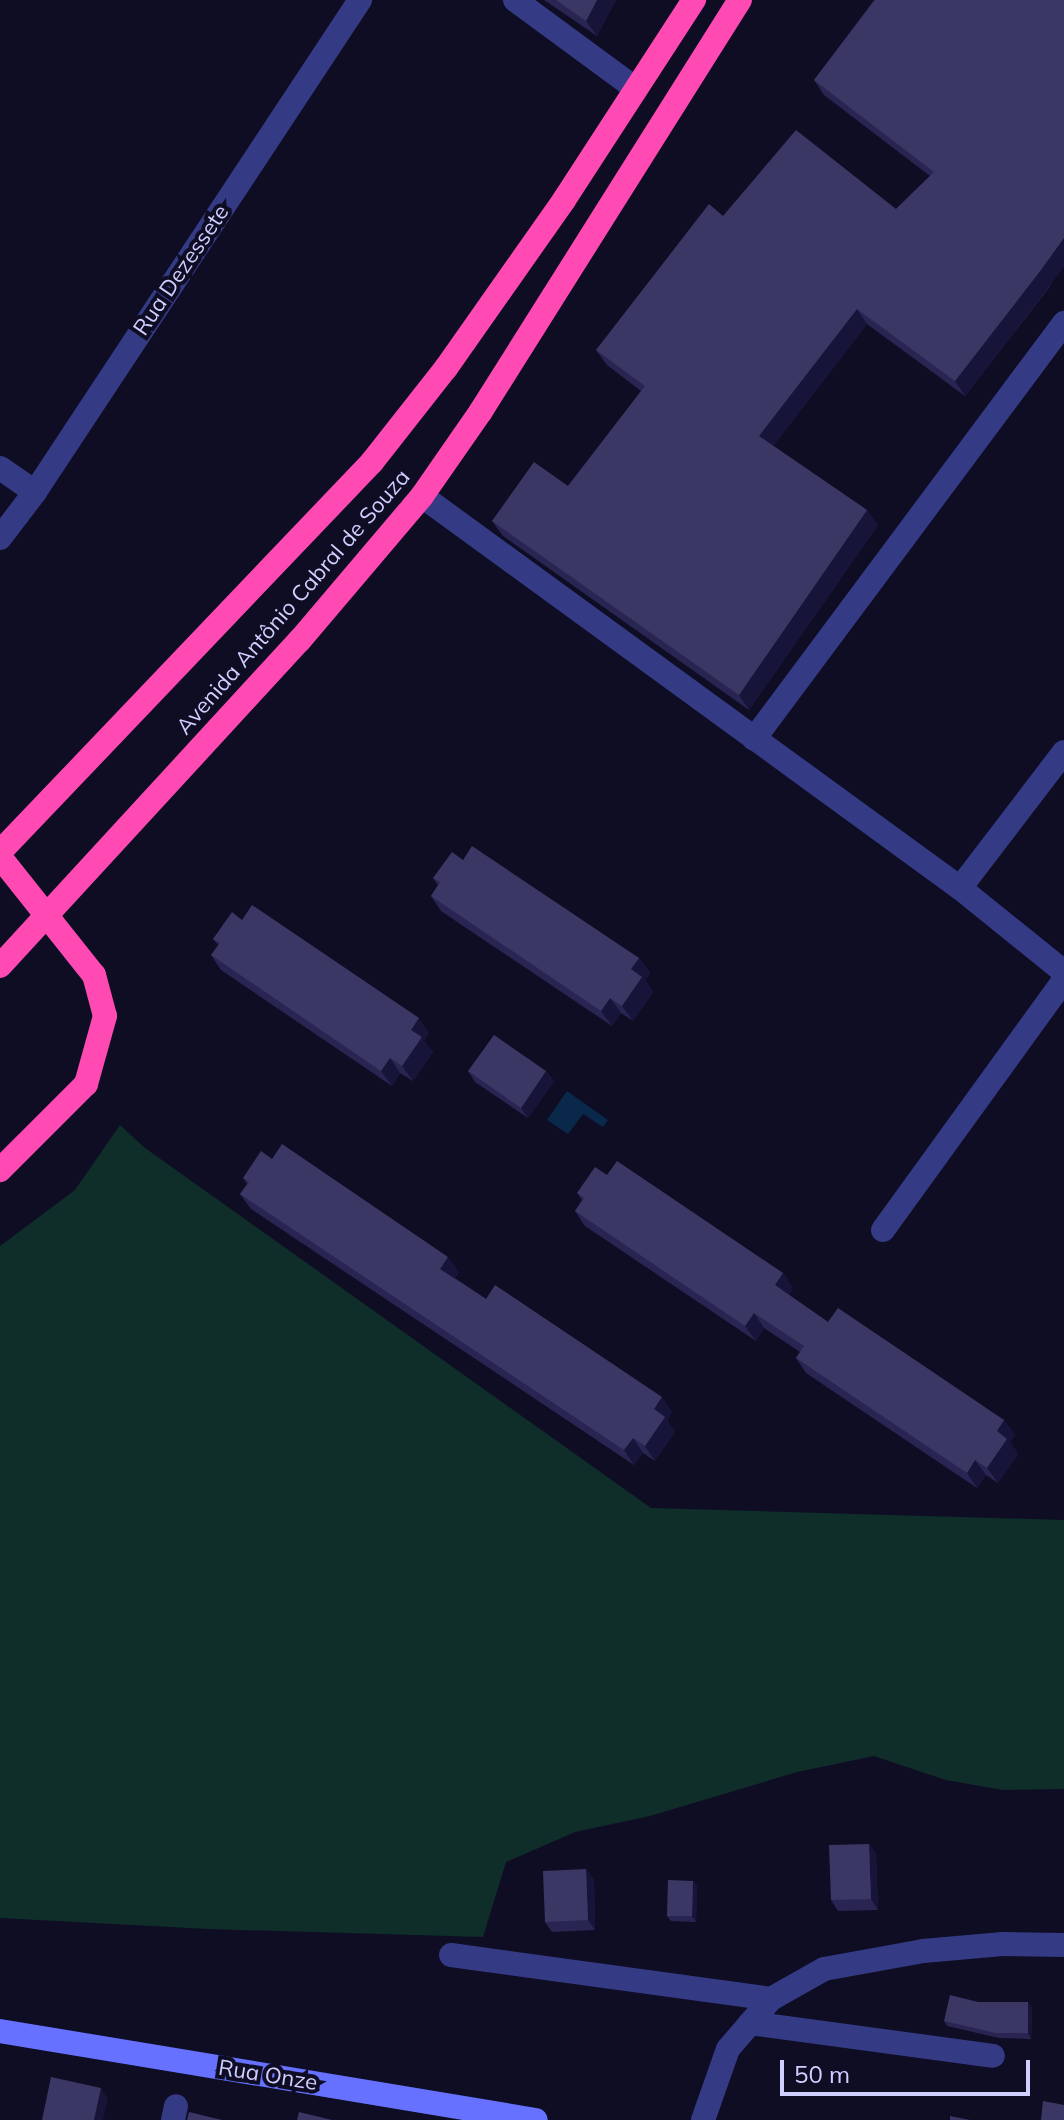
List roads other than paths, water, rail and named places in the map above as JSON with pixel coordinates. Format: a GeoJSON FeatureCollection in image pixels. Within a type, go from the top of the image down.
{"type":"FeatureCollection","features":[{"type":"Feature","properties":{"kind":"highway","name":"Avenida Antônio Cabral de Souza"},"geometry":{"type":"LineString","coordinates":[[0,855],[372,462],[446,368],[564,200],[694,0]]}},
{"type":"Feature","properties":{"kind":"highway","name":"Avenida Antônio Cabral de Souza"},"geometry":{"type":"LineString","coordinates":[[0,966],[300,640],[422,496],[481,411],[740,0]]}},
{"type":"Feature","properties":{"kind":"highway"},"geometry":{"type":"LineString","coordinates":[[0,855],[94,975],[101,993],[103,1027],[86,1084],[0,1170]]}},
{"type":"Feature","properties":{"kind":"street","name":"Rua Dezessete"},"geometry":{"type":"LineString","coordinates":[[0,538],[35,492],[360,0]]}},
{"type":"Feature","properties":{"kind":"street"},"geometry":{"type":"LineString","coordinates":[[515,0],[636,89]]}},
{"type":"Feature","properties":{"kind":"street"},"geometry":{"type":"LineString","coordinates":[[754,739],[1064,323]]}},
{"type":"Feature","properties":{"kind":"street"},"geometry":{"type":"LineString","coordinates":[[0,468],[35,492]]}},
{"type":"Feature","properties":{"kind":"street"},"geometry":{"type":"LineString","coordinates":[[422,496],[960,888],[1064,972]]}},
{"type":"Feature","properties":{"kind":"street"},"geometry":{"type":"LineString","coordinates":[[960,888],[1064,752]]}},
{"type":"Feature","properties":{"kind":"street"},"geometry":{"type":"LineString","coordinates":[[883,1230],[1064,980]]}},
{"type":"Feature","properties":{"kind":"street"},"geometry":{"type":"LineString","coordinates":[[703,2120],[728,2049],[771,1999],[824,1969],[923,1951],[1003,1944],[1064,1945]]}},
{"type":"Feature","properties":{"kind":"street"},"geometry":{"type":"LineString","coordinates":[[451,1955],[771,1999]]}},
{"type":"Feature","properties":{"kind":"street"},"geometry":{"type":"LineString","coordinates":[[750,2023],[993,2056]]}},
{"type":"Feature","properties":{"kind":"street","name":"Rua Onze"},"geometry":{"type":"LineString","coordinates":[[0,2031],[536,2120]]}},
{"type":"Feature","properties":{"kind":"water"},"geometry":{"type":"Polygon","coordinates":[[[567,1091],[608,1120],[603,1127],[583,1114],[568,1134],[547,1120],[567,1091]]]}}]}
